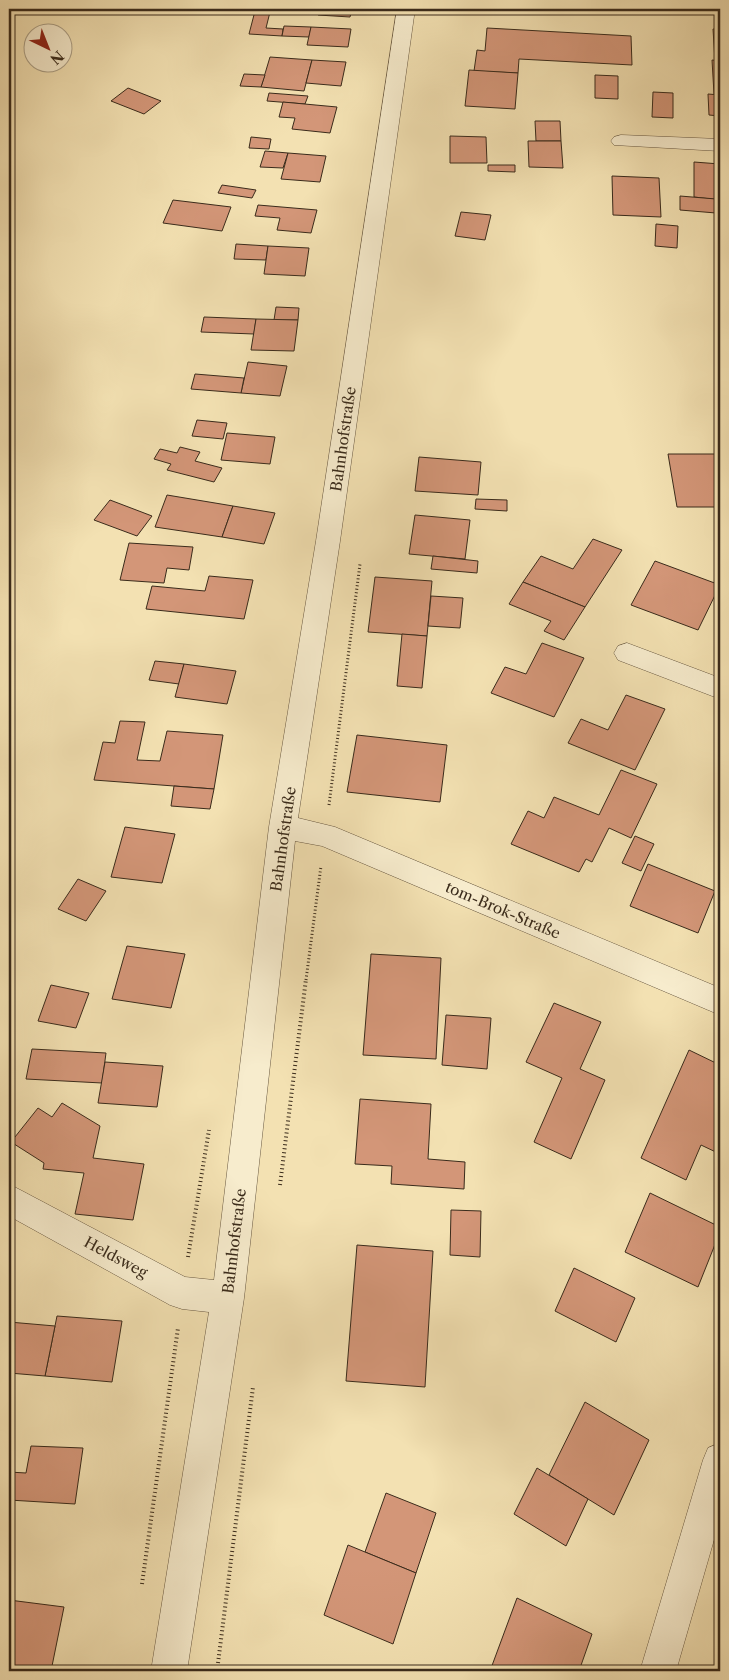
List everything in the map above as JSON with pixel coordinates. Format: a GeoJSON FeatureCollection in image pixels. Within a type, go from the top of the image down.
{"type":"FeatureCollection","features":[{"type":"Feature","properties":{"kind":"street","name":"Bahnhofstraße"},"geometry":{"type":"LineString","coordinates":[[169,1671],[228,1298],[283,827],[330,531],[406,9]]}},
{"type":"Feature","properties":{"kind":"street"},"geometry":{"type":"LineString","coordinates":[[621,141],[720,145]]}},
{"type":"Feature","properties":{"kind":"street"},"geometry":{"type":"LineString","coordinates":[[627,653],[720,689]]}},
{"type":"Feature","properties":{"kind":"street","name":"tom-Brok-Straße"},"geometry":{"type":"LineString","coordinates":[[283,827],[325,835],[720,1002]]}},
{"type":"Feature","properties":{"kind":"street","name":"Heldsweg"},"geometry":{"type":"LineString","coordinates":[[9,1199],[182,1293],[228,1298]]}},
{"type":"Feature","properties":{"kind":"street"},"geometry":{"type":"LineString","coordinates":[[658,1671],[720,1460]]}},
{"type":"Feature","properties":{"kind":"building"},"geometry":{"type":"Polygon","coordinates":[[[320,9],[352,9],[350,17],[318,15],[320,9]]]}},
{"type":"Feature","properties":{"kind":"building"},"geometry":{"type":"Polygon","coordinates":[[[255,11],[270,12],[266,28],[283,29],[282,36],[249,34],[255,11]]]}},
{"type":"Feature","properties":{"kind":"building"},"geometry":{"type":"Polygon","coordinates":[[[284,26],[311,27],[309,37],[282,36],[284,26]]]}},
{"type":"Feature","properties":{"kind":"building"},"geometry":{"type":"Polygon","coordinates":[[[311,27],[351,29],[348,47],[307,45],[311,27]]]}},
{"type":"Feature","properties":{"kind":"building"},"geometry":{"type":"Polygon","coordinates":[[[487,28],[631,36],[632,65],[519,59],[518,73],[474,71],[477,50],[485,51],[487,28]]]}},
{"type":"Feature","properties":{"kind":"building"},"geometry":{"type":"Polygon","coordinates":[[[713,29],[720,29],[720,61],[715,61],[713,29]]]}},
{"type":"Feature","properties":{"kind":"building"},"geometry":{"type":"Polygon","coordinates":[[[270,57],[312,60],[304,91],[261,87],[270,57]]]}},
{"type":"Feature","properties":{"kind":"building"},"geometry":{"type":"Polygon","coordinates":[[[312,60],[346,62],[341,86],[306,83],[312,60]]]}},
{"type":"Feature","properties":{"kind":"building"},"geometry":{"type":"Polygon","coordinates":[[[712,60],[720,61],[720,95],[714,94],[712,60]]]}},
{"type":"Feature","properties":{"kind":"building"},"geometry":{"type":"Polygon","coordinates":[[[469,70],[518,73],[515,109],[465,106],[469,70]]]}},
{"type":"Feature","properties":{"kind":"building"},"geometry":{"type":"Polygon","coordinates":[[[244,74],[265,75],[261,87],[240,86],[244,74]]]}},
{"type":"Feature","properties":{"kind":"building"},"geometry":{"type":"Polygon","coordinates":[[[595,75],[618,76],[618,99],[595,98],[595,75]]]}},
{"type":"Feature","properties":{"kind":"building"},"geometry":{"type":"Polygon","coordinates":[[[128,88],[161,101],[144,114],[111,101],[128,88]]]}},
{"type":"Feature","properties":{"kind":"building"},"geometry":{"type":"Polygon","coordinates":[[[653,92],[673,93],[673,118],[652,117],[653,92]]]}},
{"type":"Feature","properties":{"kind":"building"},"geometry":{"type":"Polygon","coordinates":[[[269,93],[308,96],[305,104],[267,101],[269,93]]]}},
{"type":"Feature","properties":{"kind":"building"},"geometry":{"type":"Polygon","coordinates":[[[708,94],[720,95],[720,116],[709,115],[708,94]]]}},
{"type":"Feature","properties":{"kind":"building"},"geometry":{"type":"Polygon","coordinates":[[[283,102],[337,107],[330,133],[292,129],[295,118],[279,117],[283,102]]]}},
{"type":"Feature","properties":{"kind":"building"},"geometry":{"type":"Polygon","coordinates":[[[535,121],[560,121],[561,141],[536,141],[535,121]]]}},
{"type":"Feature","properties":{"kind":"building"},"geometry":{"type":"Polygon","coordinates":[[[450,136],[486,137],[487,163],[450,163],[450,136]]]}},
{"type":"Feature","properties":{"kind":"building"},"geometry":{"type":"Polygon","coordinates":[[[251,137],[271,139],[269,149],[249,148],[251,137]]]}},
{"type":"Feature","properties":{"kind":"building"},"geometry":{"type":"Polygon","coordinates":[[[528,141],[561,141],[563,168],[529,167],[528,141]]]}},
{"type":"Feature","properties":{"kind":"building"},"geometry":{"type":"Polygon","coordinates":[[[265,151],[288,153],[283,168],[260,167],[265,151]]]}},
{"type":"Feature","properties":{"kind":"building"},"geometry":{"type":"Polygon","coordinates":[[[288,153],[326,156],[320,182],[281,179],[288,153]]]}},
{"type":"Feature","properties":{"kind":"building"},"geometry":{"type":"Polygon","coordinates":[[[694,162],[720,164],[720,200],[694,197],[694,162]]]}},
{"type":"Feature","properties":{"kind":"building"},"geometry":{"type":"Polygon","coordinates":[[[488,165],[515,165],[515,172],[488,171],[488,165]]]}},
{"type":"Feature","properties":{"kind":"building"},"geometry":{"type":"Polygon","coordinates":[[[612,176],[659,178],[661,217],[613,215],[612,176]]]}},
{"type":"Feature","properties":{"kind":"building"},"geometry":{"type":"Polygon","coordinates":[[[222,185],[256,190],[252,198],[218,193],[222,185]]]}},
{"type":"Feature","properties":{"kind":"building"},"geometry":{"type":"Polygon","coordinates":[[[680,196],[716,199],[716,213],[680,210],[680,196]]]}},
{"type":"Feature","properties":{"kind":"building"},"geometry":{"type":"Polygon","coordinates":[[[173,200],[231,207],[222,231],[163,223],[173,200]]]}},
{"type":"Feature","properties":{"kind":"building"},"geometry":{"type":"Polygon","coordinates":[[[258,205],[317,210],[311,233],[277,230],[280,218],[255,216],[258,205]]]}},
{"type":"Feature","properties":{"kind":"building"},"geometry":{"type":"Polygon","coordinates":[[[461,212],[491,215],[485,240],[455,236],[461,212]]]}},
{"type":"Feature","properties":{"kind":"building"},"geometry":{"type":"Polygon","coordinates":[[[656,224],[678,226],[677,248],[655,246],[656,224]]]}},
{"type":"Feature","properties":{"kind":"building"},"geometry":{"type":"Polygon","coordinates":[[[236,244],[268,246],[266,260],[234,259],[236,244]]]}},
{"type":"Feature","properties":{"kind":"building"},"geometry":{"type":"Polygon","coordinates":[[[268,246],[309,248],[305,276],[264,274],[268,246]]]}},
{"type":"Feature","properties":{"kind":"building"},"geometry":{"type":"Polygon","coordinates":[[[276,307],[299,308],[298,320],[274,320],[276,307]]]}},
{"type":"Feature","properties":{"kind":"building"},"geometry":{"type":"Polygon","coordinates":[[[204,317],[256,319],[254,334],[201,332],[204,317]]]}},
{"type":"Feature","properties":{"kind":"building"},"geometry":{"type":"Polygon","coordinates":[[[256,319],[298,320],[294,351],[251,350],[256,319]]]}},
{"type":"Feature","properties":{"kind":"building"},"geometry":{"type":"Polygon","coordinates":[[[248,362],[287,366],[280,396],[241,393],[248,362]]]}},
{"type":"Feature","properties":{"kind":"building"},"geometry":{"type":"Polygon","coordinates":[[[195,374],[244,378],[241,393],[191,389],[195,374]]]}},
{"type":"Feature","properties":{"kind":"building"},"geometry":{"type":"Polygon","coordinates":[[[197,420],[227,423],[223,439],[192,436],[197,420]]]}},
{"type":"Feature","properties":{"kind":"building"},"geometry":{"type":"Polygon","coordinates":[[[227,433],[275,437],[270,464],[221,460],[227,433]]]}},
{"type":"Feature","properties":{"kind":"building"},"geometry":{"type":"Polygon","coordinates":[[[180,447],[200,452],[195,461],[222,468],[214,482],[167,470],[171,464],[154,459],[160,449],[177,453],[180,447]]]}},
{"type":"Feature","properties":{"kind":"building"},"geometry":{"type":"Polygon","coordinates":[[[668,454],[715,454],[720,482],[720,507],[677,507],[668,454]]]}},
{"type":"Feature","properties":{"kind":"building"},"geometry":{"type":"Polygon","coordinates":[[[419,457],[481,462],[478,495],[415,491],[419,457]]]}},
{"type":"Feature","properties":{"kind":"building"},"geometry":{"type":"Polygon","coordinates":[[[167,495],[233,506],[222,537],[155,527],[167,495]]]}},
{"type":"Feature","properties":{"kind":"building"},"geometry":{"type":"Polygon","coordinates":[[[476,499],[507,500],[507,511],[475,509],[476,499]]]}},
{"type":"Feature","properties":{"kind":"building"},"geometry":{"type":"Polygon","coordinates":[[[110,500],[152,516],[137,536],[94,520],[110,500]]]}},
{"type":"Feature","properties":{"kind":"building"},"geometry":{"type":"Polygon","coordinates":[[[233,506],[275,513],[264,544],[222,537],[233,506]]]}},
{"type":"Feature","properties":{"kind":"building"},"geometry":{"type":"Polygon","coordinates":[[[415,515],[470,520],[465,559],[409,554],[415,515]]]}},
{"type":"Feature","properties":{"kind":"building"},"geometry":{"type":"Polygon","coordinates":[[[593,539],[622,550],[585,607],[523,582],[541,556],[573,569],[593,539]]]}},
{"type":"Feature","properties":{"kind":"building"},"geometry":{"type":"Polygon","coordinates":[[[129,543],[193,547],[189,570],[167,568],[164,583],[120,580],[129,543]]]}},
{"type":"Feature","properties":{"kind":"building"},"geometry":{"type":"Polygon","coordinates":[[[433,556],[478,561],[477,573],[431,569],[433,556]]]}},
{"type":"Feature","properties":{"kind":"building"},"geometry":{"type":"Polygon","coordinates":[[[655,561],[720,585],[698,630],[631,605],[655,561]]]}},
{"type":"Feature","properties":{"kind":"building"},"geometry":{"type":"Polygon","coordinates":[[[209,576],[253,580],[244,619],[146,609],[152,586],[205,591],[209,576]]]}},
{"type":"Feature","properties":{"kind":"building"},"geometry":{"type":"Polygon","coordinates":[[[375,577],[432,581],[427,636],[368,632],[375,577]]]}},
{"type":"Feature","properties":{"kind":"building"},"geometry":{"type":"Polygon","coordinates":[[[523,582],[585,607],[564,640],[544,631],[551,621],[509,604],[523,582]]]}},
{"type":"Feature","properties":{"kind":"building"},"geometry":{"type":"Polygon","coordinates":[[[431,596],[463,598],[460,628],[428,626],[431,596]]]}},
{"type":"Feature","properties":{"kind":"building"},"geometry":{"type":"Polygon","coordinates":[[[402,634],[427,636],[422,688],[397,686],[402,634]]]}},
{"type":"Feature","properties":{"kind":"building"},"geometry":{"type":"Polygon","coordinates":[[[542,643],[584,658],[554,717],[491,693],[505,667],[526,674],[542,643]]]}},
{"type":"Feature","properties":{"kind":"building"},"geometry":{"type":"Polygon","coordinates":[[[155,661],[184,664],[179,684],[149,680],[155,661]]]}},
{"type":"Feature","properties":{"kind":"building"},"geometry":{"type":"Polygon","coordinates":[[[184,664],[236,671],[227,704],[175,697],[184,664]]]}},
{"type":"Feature","properties":{"kind":"building"},"geometry":{"type":"Polygon","coordinates":[[[626,695],[665,709],[635,770],[568,743],[581,719],[608,730],[626,695]]]}},
{"type":"Feature","properties":{"kind":"building"},"geometry":{"type":"Polygon","coordinates":[[[120,721],[145,722],[137,760],[160,761],[167,731],[223,735],[214,789],[94,780],[103,742],[115,743],[120,721]]]}},
{"type":"Feature","properties":{"kind":"building"},"geometry":{"type":"Polygon","coordinates":[[[357,735],[447,745],[440,802],[347,792],[357,735]]]}},
{"type":"Feature","properties":{"kind":"building"},"geometry":{"type":"Polygon","coordinates":[[[621,770],[657,784],[631,838],[609,828],[592,862],[586,859],[579,872],[511,844],[528,811],[544,818],[554,797],[599,815],[621,770]]]}},
{"type":"Feature","properties":{"kind":"building"},"geometry":{"type":"Polygon","coordinates":[[[174,786],[214,789],[210,809],[171,806],[174,786]]]}},
{"type":"Feature","properties":{"kind":"building"},"geometry":{"type":"Polygon","coordinates":[[[125,827],[175,834],[162,883],[111,877],[125,827]]]}},
{"type":"Feature","properties":{"kind":"building"},"geometry":{"type":"Polygon","coordinates":[[[635,836],[654,844],[641,871],[622,863],[635,836]]]}},
{"type":"Feature","properties":{"kind":"building"},"geometry":{"type":"Polygon","coordinates":[[[648,864],[715,891],[698,933],[630,906],[648,864]]]}},
{"type":"Feature","properties":{"kind":"building"},"geometry":{"type":"Polygon","coordinates":[[[78,879],[106,891],[86,921],[58,909],[78,879]]]}},
{"type":"Feature","properties":{"kind":"building"},"geometry":{"type":"Polygon","coordinates":[[[127,946],[185,954],[171,1008],[112,999],[127,946]]]}},
{"type":"Feature","properties":{"kind":"building"},"geometry":{"type":"Polygon","coordinates":[[[371,954],[441,958],[436,1059],[363,1055],[371,954]]]}},
{"type":"Feature","properties":{"kind":"building"},"geometry":{"type":"Polygon","coordinates":[[[51,985],[89,993],[76,1028],[38,1021],[51,985]]]}},
{"type":"Feature","properties":{"kind":"building"},"geometry":{"type":"Polygon","coordinates":[[[554,1003],[601,1022],[580,1069],[605,1080],[571,1159],[534,1142],[562,1078],[526,1062],[554,1003]]]}},
{"type":"Feature","properties":{"kind":"building"},"geometry":{"type":"Polygon","coordinates":[[[446,1015],[491,1018],[487,1069],[442,1065],[446,1015]]]}},
{"type":"Feature","properties":{"kind":"building"},"geometry":{"type":"Polygon","coordinates":[[[32,1049],[106,1053],[102,1083],[26,1079],[32,1049]]]}},
{"type":"Feature","properties":{"kind":"building"},"geometry":{"type":"Polygon","coordinates":[[[689,1050],[720,1065],[720,1154],[701,1145],[686,1180],[641,1158],[689,1050]]]}},
{"type":"Feature","properties":{"kind":"building"},"geometry":{"type":"Polygon","coordinates":[[[105,1062],[163,1066],[157,1107],[98,1103],[105,1062]]]}},
{"type":"Feature","properties":{"kind":"building"},"geometry":{"type":"Polygon","coordinates":[[[360,1099],[431,1104],[428,1159],[465,1162],[464,1189],[391,1184],[392,1166],[355,1164],[360,1099]]]}},
{"type":"Feature","properties":{"kind":"building"},"geometry":{"type":"Polygon","coordinates":[[[62,1103],[100,1126],[93,1158],[144,1164],[133,1220],[75,1214],[84,1173],[43,1169],[44,1163],[11,1142],[38,1108],[52,1117],[62,1103]]]}},
{"type":"Feature","properties":{"kind":"building"},"geometry":{"type":"Polygon","coordinates":[[[650,1193],[720,1227],[720,1232],[698,1287],[625,1252],[650,1193]]]}},
{"type":"Feature","properties":{"kind":"building"},"geometry":{"type":"Polygon","coordinates":[[[451,1210],[481,1211],[480,1257],[450,1255],[451,1210]]]}},
{"type":"Feature","properties":{"kind":"building"},"geometry":{"type":"Polygon","coordinates":[[[357,1245],[433,1251],[425,1387],[346,1381],[357,1245]]]}},
{"type":"Feature","properties":{"kind":"building"},"geometry":{"type":"Polygon","coordinates":[[[574,1268],[635,1298],[616,1342],[555,1311],[574,1268]]]}},
{"type":"Feature","properties":{"kind":"building"},"geometry":{"type":"Polygon","coordinates":[[[57,1316],[122,1321],[112,1382],[45,1376],[57,1316]]]}},
{"type":"Feature","properties":{"kind":"building"},"geometry":{"type":"Polygon","coordinates":[[[9,1322],[55,1326],[45,1376],[9,1373],[9,1322]]]}},
{"type":"Feature","properties":{"kind":"building"},"geometry":{"type":"Polygon","coordinates":[[[585,1402],[649,1440],[614,1515],[549,1475],[585,1402]]]}},
{"type":"Feature","properties":{"kind":"building"},"geometry":{"type":"Polygon","coordinates":[[[31,1446],[83,1448],[75,1504],[9,1500],[9,1472],[26,1473],[31,1446]]]}},
{"type":"Feature","properties":{"kind":"building"},"geometry":{"type":"Polygon","coordinates":[[[537,1468],[588,1499],[566,1546],[514,1514],[537,1468]]]}},
{"type":"Feature","properties":{"kind":"building"},"geometry":{"type":"Polygon","coordinates":[[[386,1493],[436,1513],[416,1573],[365,1552],[386,1493]]]}},
{"type":"Feature","properties":{"kind":"building"},"geometry":{"type":"Polygon","coordinates":[[[348,1545],[416,1573],[393,1644],[324,1615],[348,1545]]]}},
{"type":"Feature","properties":{"kind":"building"},"geometry":{"type":"Polygon","coordinates":[[[517,1598],[592,1634],[579,1671],[490,1671],[517,1598]]]}},
{"type":"Feature","properties":{"kind":"building"},"geometry":{"type":"Polygon","coordinates":[[[9,1600],[64,1607],[51,1671],[9,1668],[9,1600]]]}}]}
